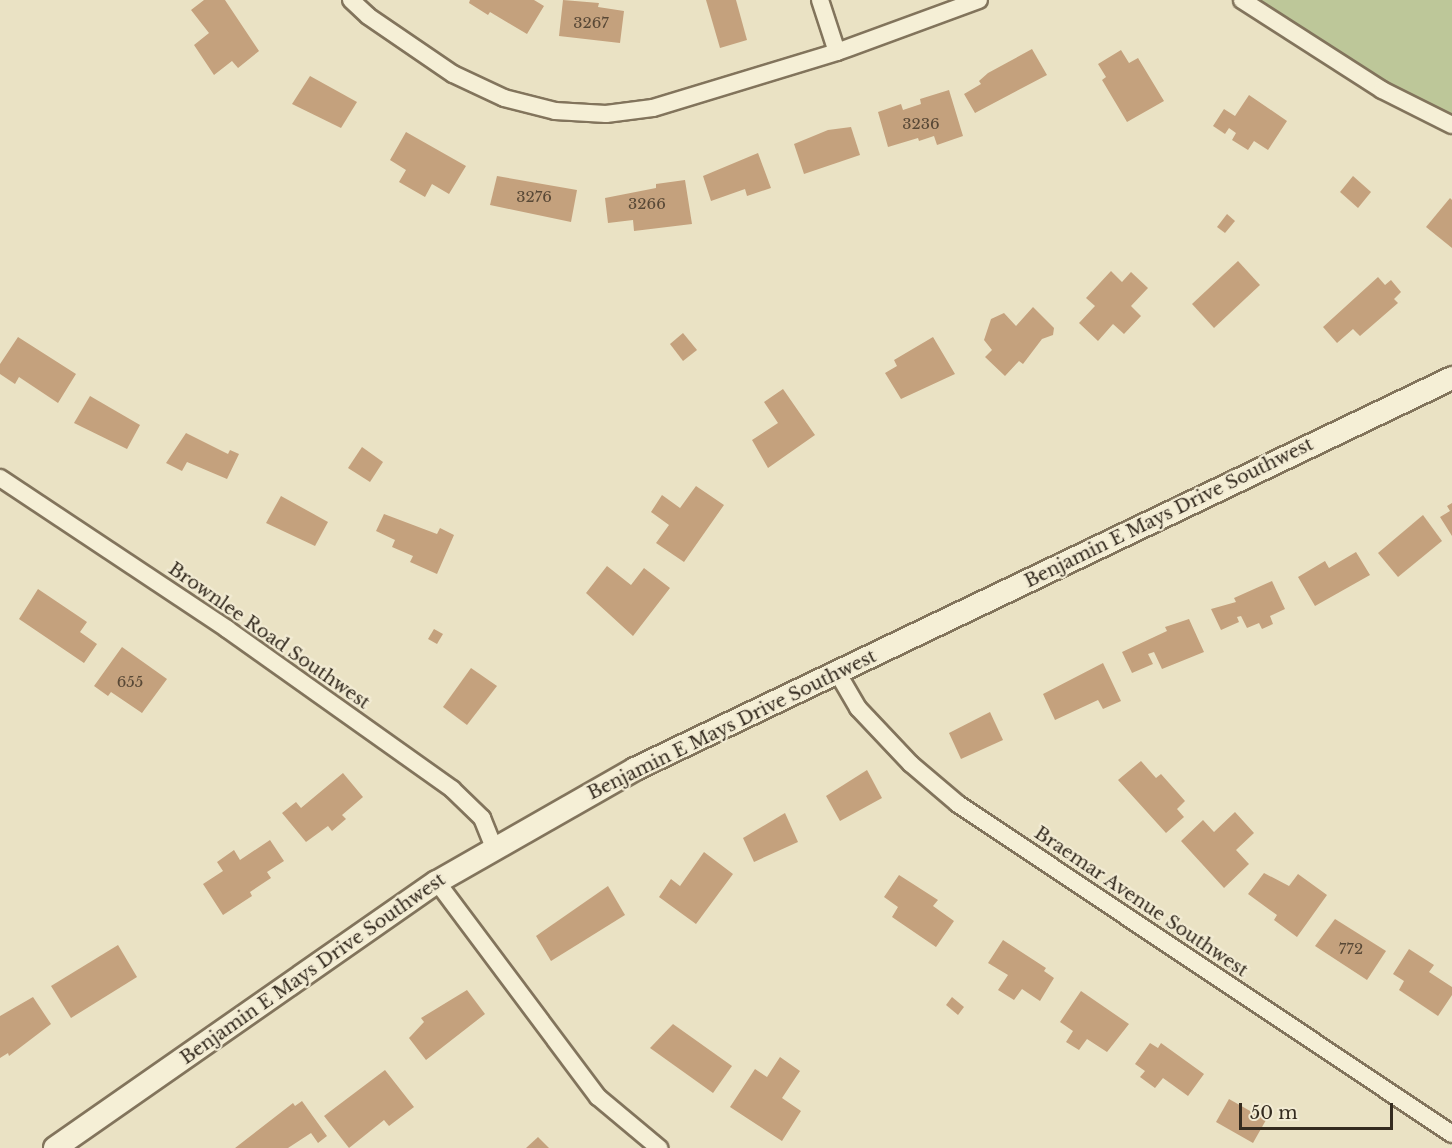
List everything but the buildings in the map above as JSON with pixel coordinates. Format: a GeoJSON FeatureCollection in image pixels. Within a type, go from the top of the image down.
{"type":"FeatureCollection","features":[{"type":"Feature","properties":{"kind":"street"},"geometry":{"type":"LineString","coordinates":[[351,0],[368,16],[453,74],[504,98],[555,111],[606,114],[653,108],[837,52],[979,0]]}},
{"type":"Feature","properties":{"kind":"street"},"geometry":{"type":"LineString","coordinates":[[820,0],[837,52]]}},
{"type":"Feature","properties":{"kind":"street"},"geometry":{"type":"LineString","coordinates":[[1242,0],[1383,90],[1452,125]]}},
{"type":"Feature","properties":{"kind":"street","name":"Benjamin E Mays Drive Southwest"},"geometry":{"type":"LineString","coordinates":[[55,1148],[437,882],[635,769],[1452,378]]}},
{"type":"Feature","properties":{"kind":"street","name":"Brownlee Road Southwest"},"geometry":{"type":"LineString","coordinates":[[0,478],[227,629],[452,789],[482,818],[494,848]]}},
{"type":"Feature","properties":{"kind":"street","name":"Braemar Avenue Southwest"},"geometry":{"type":"LineString","coordinates":[[837,672],[858,708],[911,764],[958,804],[1452,1134]]}},
{"type":"Feature","properties":{"kind":"street"},"geometry":{"type":"LineString","coordinates":[[437,882],[598,1097],[659,1148]]}},
{"type":"Feature","properties":{"kind":"green space"},"geometry":{"type":"Polygon","coordinates":[[[1245,0],[1452,0],[1452,126],[1245,0]]]}}]}
